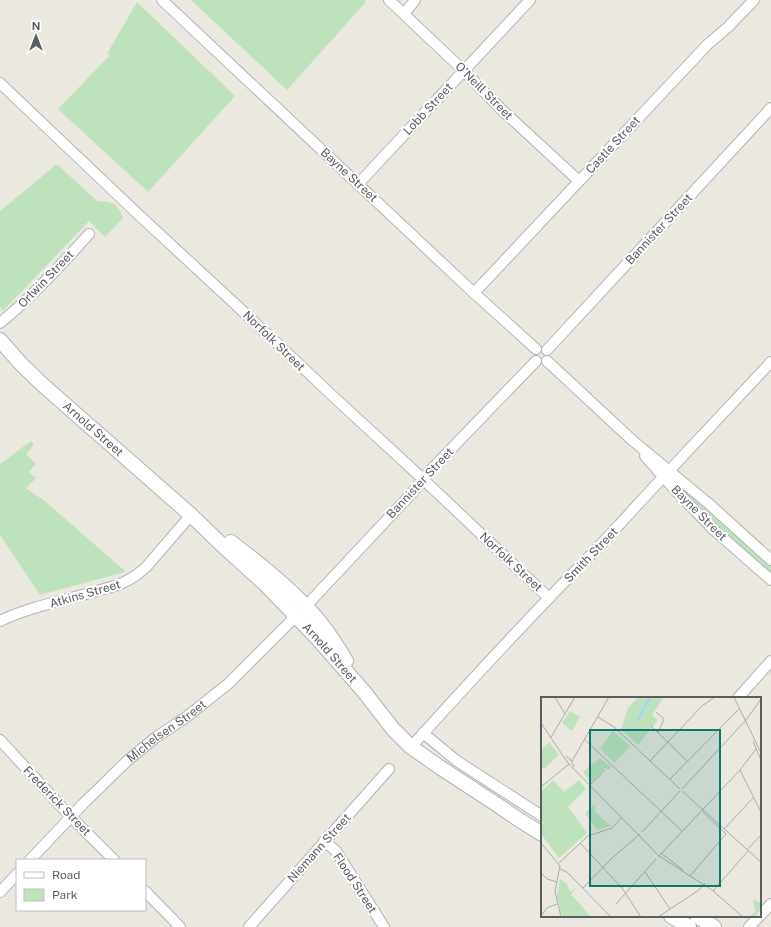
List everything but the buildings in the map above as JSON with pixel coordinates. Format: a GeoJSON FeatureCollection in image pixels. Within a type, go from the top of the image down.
{"type":"FeatureCollection","features":[{"type":"Feature","properties":{"kind":"main road","name":"Arnold Street"},"geometry":{"type":"LineString","coordinates":[[0,340],[21,364],[44,386],[191,515],[264,583],[301,611],[337,660],[393,728],[411,747],[541,833]]}},
{"type":"Feature","properties":{"kind":"main road","name":"Arnold Street"},"geometry":{"type":"LineString","coordinates":[[496,804],[541,826]]}},
{"type":"Feature","properties":{"kind":"main road"},"geometry":{"type":"LineString","coordinates":[[699,917],[714,927]]}},
{"type":"Feature","properties":{"kind":"street","name":"Bayne Street"},"geometry":{"type":"LineString","coordinates":[[162,0],[474,293],[536,349]]}},
{"type":"Feature","properties":{"kind":"street","name":"O'Neill Street"},"geometry":{"type":"LineString","coordinates":[[389,0],[464,70],[502,110],[579,181]]}},
{"type":"Feature","properties":{"kind":"street"},"geometry":{"type":"LineString","coordinates":[[404,14],[415,0]]}},
{"type":"Feature","properties":{"kind":"street","name":"Lobb Street"},"geometry":{"type":"LineString","coordinates":[[359,184],[530,0]]}},
{"type":"Feature","properties":{"kind":"street","name":"Castle Street"},"geometry":{"type":"LineString","coordinates":[[474,293],[708,44],[728,27],[754,0]]}},
{"type":"Feature","properties":{"kind":"street","name":"Norfolk Street"},"geometry":{"type":"LineString","coordinates":[[0,83],[125,202],[549,598]]}},
{"type":"Feature","properties":{"kind":"street","name":"Bannister Street"},"geometry":{"type":"LineString","coordinates":[[547,350],[771,108]]}},
{"type":"Feature","properties":{"kind":"street","name":"Orlwin Street"},"geometry":{"type":"LineString","coordinates":[[0,323],[39,288],[90,234]]}},
{"type":"Feature","properties":{"kind":"street"},"geometry":{"type":"LineString","coordinates":[[542,347],[547,350],[549,356],[547,361],[542,363],[536,361],[533,356],[536,349],[542,347]]}},
{"type":"Feature","properties":{"kind":"street","name":"Bannister Street"},"geometry":{"type":"LineString","coordinates":[[301,611],[411,494],[423,479],[536,361]]}},
{"type":"Feature","properties":{"kind":"street","name":"Bayne Street"},"geometry":{"type":"LineString","coordinates":[[547,361],[632,440],[651,463],[708,503],[771,560]]}},
{"type":"Feature","properties":{"kind":"street","name":"Smith Street"},"geometry":{"type":"LineString","coordinates":[[411,747],[771,362]]}},
{"type":"Feature","properties":{"kind":"street","name":"Bayne Street"},"geometry":{"type":"LineString","coordinates":[[666,474],[714,530],[771,580]]}},
{"type":"Feature","properties":{"kind":"street","name":"Atkins Street"},"geometry":{"type":"LineString","coordinates":[[0,621],[22,612],[114,586],[130,580],[147,566],[191,515]]}},
{"type":"Feature","properties":{"kind":"street","name":"Michelsen Street"},"geometry":{"type":"LineString","coordinates":[[31,859],[127,760],[155,738],[185,718],[228,684],[301,611]]}},
{"type":"Feature","properties":{"kind":"street"},"geometry":{"type":"LineString","coordinates":[[739,697],[771,661]]}},
{"type":"Feature","properties":{"kind":"street"},"geometry":{"type":"LineString","coordinates":[[423,734],[457,761],[541,815]]}},
{"type":"Feature","properties":{"kind":"street","name":"Frederick Street"},"geometry":{"type":"LineString","coordinates":[[0,740],[71,817],[113,859]]}},
{"type":"Feature","properties":{"kind":"street","name":"Niemann Street"},"geometry":{"type":"LineString","coordinates":[[249,927],[389,768]]}},
{"type":"Feature","properties":{"kind":"street","name":"Flood Street"},"geometry":{"type":"LineString","coordinates":[[324,841],[336,851],[384,927]]}},
{"type":"Feature","properties":{"kind":"street"},"geometry":{"type":"LineString","coordinates":[[0,892],[16,875]]}},
{"type":"Feature","properties":{"kind":"street"},"geometry":{"type":"LineString","coordinates":[[146,892],[180,927]]}},
{"type":"Feature","properties":{"kind":"street"},"geometry":{"type":"LineString","coordinates":[[756,927],[762,915],[771,904]]}},
{"type":"Feature","properties":{"kind":"street"},"geometry":{"type":"LineString","coordinates":[[749,927],[760,917]]}},
{"type":"Feature","properties":{"kind":"green space"},"geometry":{"type":"Polygon","coordinates":[[[191,0],[365,0],[365,3],[287,90],[191,0]]]}},
{"type":"Feature","properties":{"kind":"green space"},"geometry":{"type":"Polygon","coordinates":[[[137,2],[235,96],[148,192],[58,109],[110,55],[107,54],[137,2]]]}},
{"type":"Feature","properties":{"kind":"green space"},"geometry":{"type":"Polygon","coordinates":[[[57,164],[97,201],[114,204],[119,209],[123,218],[105,237],[89,221],[3,311],[0,307],[0,211],[57,164]]]}},
{"type":"Feature","properties":{"kind":"green space"},"geometry":{"type":"Polygon","coordinates":[[[31,441],[34,445],[26,454],[36,464],[29,472],[36,478],[26,488],[46,502],[125,572],[40,595],[0,535],[0,464],[31,441]]]}},
{"type":"Feature","properties":{"kind":"green space"},"geometry":{"type":"Polygon","coordinates":[[[687,490],[771,565],[771,575],[720,529],[684,493],[687,490]]]}}]}
